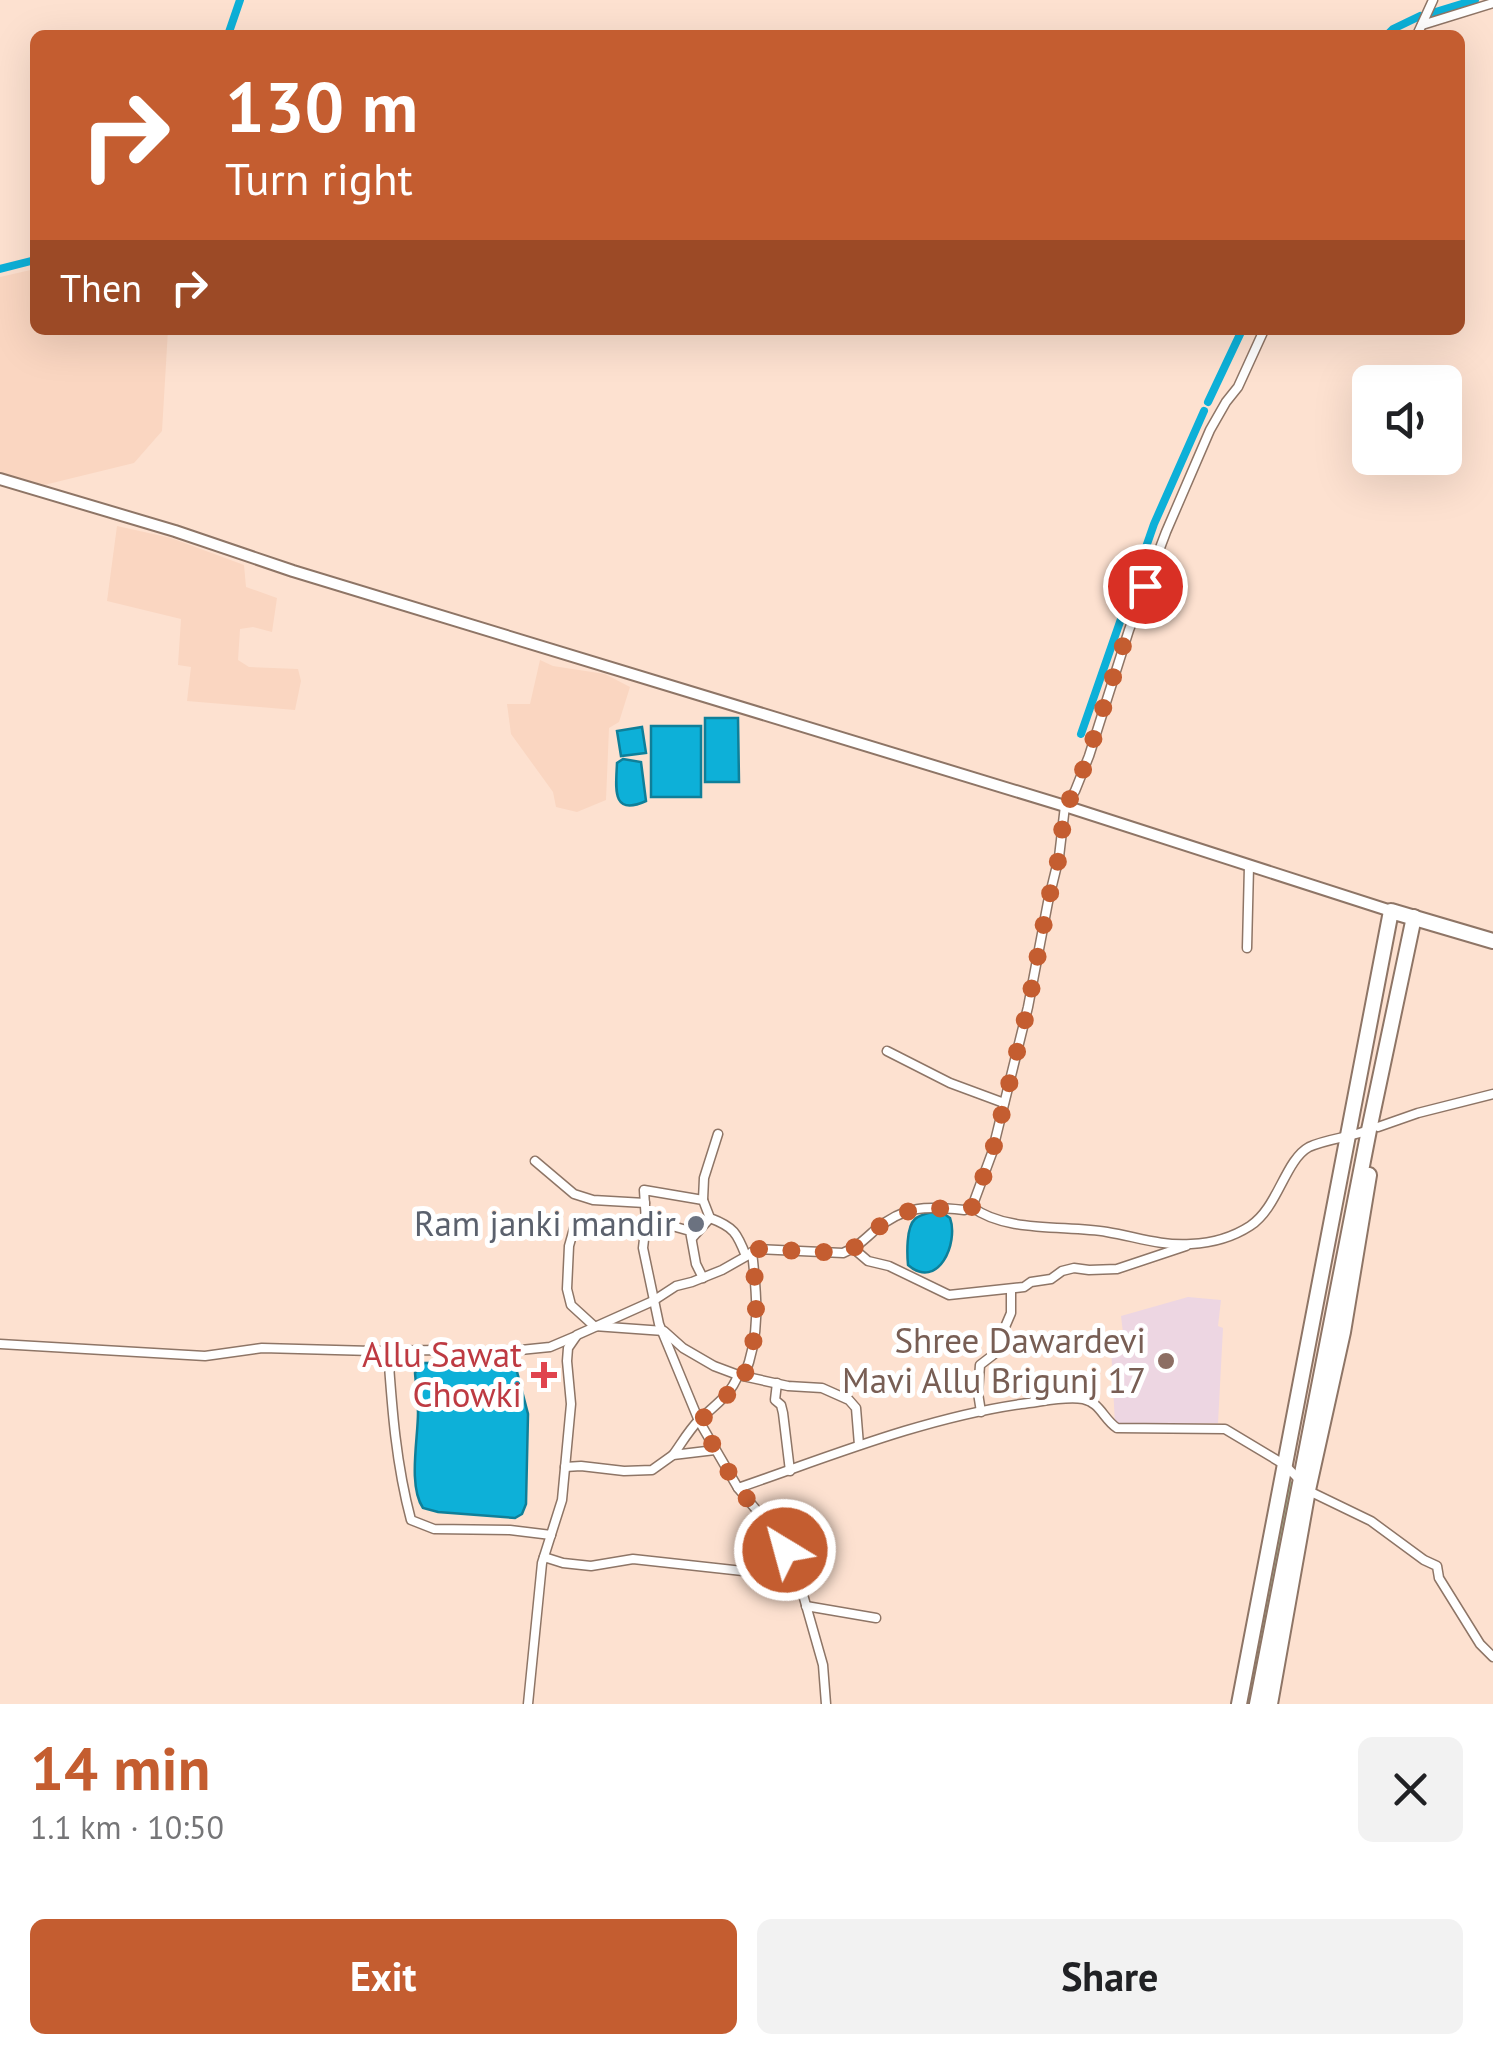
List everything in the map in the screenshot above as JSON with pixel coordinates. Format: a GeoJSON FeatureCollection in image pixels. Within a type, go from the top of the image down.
{"type":"FeatureCollection","features":[{"type":"Feature","properties":{"kind":"highway"},"geometry":{"type":"LineString","coordinates":[[1239,1704],[1392,912],[1493,941]]}},
{"type":"Feature","properties":{"kind":"highway"},"geometry":{"type":"LineString","coordinates":[[1257,1704],[1304,1486],[1414,917]]}},
{"type":"Feature","properties":{"kind":"highway"},"geometry":{"type":"LineString","coordinates":[[1270,1704],[1304,1486]]}},
{"type":"Feature","properties":{"kind":"main road"},"geometry":{"type":"LineString","coordinates":[[0,479],[1065,806],[1392,912]]}},
{"type":"Feature","properties":{"kind":"street"},"geometry":{"type":"LineString","coordinates":[[1419,30],[1433,0]]}},
{"type":"Feature","properties":{"kind":"street"},"geometry":{"type":"LineString","coordinates":[[1422,24],[1493,3]]}},
{"type":"Feature","properties":{"kind":"street"},"geometry":{"type":"LineString","coordinates":[[0,1344],[205,1356],[262,1348],[480,1354],[550,1347],[759,1249],[844,1253],[888,1219],[911,1209],[972,1207],[992,1154],[1028,1007],[1059,857],[1065,806],[1075,792],[1128,630],[1166,532],[1210,430],[1238,387],[1262,335]]}},
{"type":"Feature","properties":{"kind":"street"},"geometry":{"type":"LineString","coordinates":[[1247,948],[1249,866]]}},
{"type":"Feature","properties":{"kind":"street"},"geometry":{"type":"LineString","coordinates":[[886,1052],[950,1083],[1004,1103]]}},
{"type":"Feature","properties":{"kind":"street"},"geometry":{"type":"LineString","coordinates":[[854,1249],[868,1260],[949,1295],[1011,1290],[1074,1268],[1117,1268],[1190,1244],[1231,1236],[1252,1225],[1270,1208],[1295,1161],[1308,1148],[1493,1094]]}},
{"type":"Feature","properties":{"kind":"street"},"geometry":{"type":"LineString","coordinates":[[565,1466],[652,1470],[673,1455],[699,1421],[724,1398],[752,1356],[757,1322],[749,1254],[730,1225],[710,1218],[703,1200],[704,1178],[718,1134]]}},
{"type":"Feature","properties":{"kind":"street"},"geometry":{"type":"LineString","coordinates":[[535,1160],[574,1194],[593,1200],[646,1203]]}},
{"type":"Feature","properties":{"kind":"street"},"geometry":{"type":"LineString","coordinates":[[703,1200],[644,1190],[643,1248],[653,1302],[699,1421],[738,1488],[780,1538],[794,1569],[822,1665],[826,1704]]}},
{"type":"Feature","properties":{"kind":"street"},"geometry":{"type":"LineString","coordinates":[[972,1207],[984,1216],[1007,1222],[1108,1232],[1150,1243],[1190,1244]]}},
{"type":"Feature","properties":{"kind":"street"},"geometry":{"type":"LineString","coordinates":[[692,1238],[710,1218]]}},
{"type":"Feature","properties":{"kind":"street"},"geometry":{"type":"LineString","coordinates":[[646,1222],[690,1231],[696,1264],[703,1278]]}},
{"type":"Feature","properties":{"kind":"street"},"geometry":{"type":"LineString","coordinates":[[575,1225],[567,1289],[571,1304],[594,1326],[664,1331],[682,1348],[714,1366],[777,1384],[822,1388],[849,1400],[856,1408],[859,1445]]}},
{"type":"Feature","properties":{"kind":"street"},"geometry":{"type":"LineString","coordinates":[[981,1412],[980,1366],[994,1355],[1011,1312],[1011,1290]]}},
{"type":"Feature","properties":{"kind":"street"},"geometry":{"type":"LineString","coordinates":[[528,1704],[544,1557],[562,1500],[570,1404],[566,1362],[568,1348],[577,1336]]}},
{"type":"Feature","properties":{"kind":"street"},"geometry":{"type":"LineString","coordinates":[[388,1351],[398,1461],[411,1520],[434,1529],[551,1535]]}},
{"type":"Feature","properties":{"kind":"street"},"geometry":{"type":"LineString","coordinates":[[777,1384],[775,1400],[783,1413],[790,1470]]}},
{"type":"Feature","properties":{"kind":"street"},"geometry":{"type":"LineString","coordinates":[[738,1488],[926,1424],[1051,1400],[1086,1399],[1118,1428],[1225,1429],[1285,1465],[1304,1486],[1371,1521],[1437,1566],[1439,1578],[1493,1658]]}},
{"type":"Feature","properties":{"kind":"street"},"geometry":{"type":"LineString","coordinates":[[673,1455],[715,1450]]}},
{"type":"Feature","properties":{"kind":"street"},"geometry":{"type":"LineString","coordinates":[[544,1557],[591,1566],[633,1559],[761,1573],[794,1569]]}},
{"type":"Feature","properties":{"kind":"street"},"geometry":{"type":"LineString","coordinates":[[806,1606],[876,1618]]}},
{"type":"Feature","properties":{"kind":"shaded area"},"geometry":{"type":"Polygon","coordinates":[[[30,270],[30,335],[168,335],[162,431],[134,463],[44,485],[0,472],[0,277],[30,270]]]}},
{"type":"Feature","properties":{"kind":"shaded area"},"geometry":{"type":"Polygon","coordinates":[[[117,526],[171,538],[244,565],[246,587],[277,598],[272,632],[253,627],[240,629],[238,660],[249,667],[298,669],[301,681],[295,710],[187,701],[191,667],[178,665],[181,619],[107,601],[117,526]]]}},
{"type":"Feature","properties":{"kind":"shaded area"},"geometry":{"type":"Polygon","coordinates":[[[540,660],[553,666],[605,674],[630,687],[619,722],[609,728],[606,800],[577,812],[556,807],[553,792],[511,734],[507,704],[530,704],[540,660]]]}},
{"type":"Feature","properties":{"kind":"shaded area","name":"Shree Dawardevi Mavi Allu Brigunj 17"},"geometry":{"type":"Polygon","coordinates":[[[1188,1297],[1221,1300],[1218,1423],[1115,1425],[1111,1346],[1124,1341],[1121,1316],[1188,1297]]]}},
{"type":"Feature","properties":{"kind":"green space"},"geometry":{"type":"Polygon","coordinates":[[[1287,1482],[1294,1484],[1252,1704],[1245,1704],[1287,1482]]]}},
{"type":"Feature","properties":{"kind":"water"},"geometry":{"type":"Polygon","coordinates":[[[705,718],[738,718],[739,782],[705,782],[705,718]]]}},
{"type":"Feature","properties":{"kind":"water"},"geometry":{"type":"Polygon","coordinates":[[[651,726],[701,726],[701,797],[651,797],[651,726]]]}},
{"type":"Feature","properties":{"kind":"water"},"geometry":{"type":"Polygon","coordinates":[[[642,727],[646,753],[621,756],[617,731],[642,727]]]}},
{"type":"Feature","properties":{"kind":"water"},"geometry":{"type":"Polygon","coordinates":[[[623,759],[641,762],[646,801],[635,805],[621,803],[616,782],[617,763],[623,759]]]}},
{"type":"Feature","properties":{"kind":"water"},"geometry":{"type":"Polygon","coordinates":[[[933,1212],[950,1218],[949,1251],[937,1268],[919,1271],[908,1265],[910,1228],[917,1218],[933,1212]]]}},
{"type":"Feature","properties":{"kind":"water"},"geometry":{"type":"Polygon","coordinates":[[[424,1363],[515,1364],[528,1414],[526,1504],[522,1514],[515,1518],[423,1508],[415,1475],[415,1373],[424,1363]]]}},
{"type":"Feature","properties":{"kind":"waterway"},"geometry":{"type":"LineString","coordinates":[[230,30],[240,0]]}},
{"type":"Feature","properties":{"kind":"waterway"},"geometry":{"type":"LineString","coordinates":[[1429,14],[1475,0]]}},
{"type":"Feature","properties":{"kind":"waterway"},"geometry":{"type":"LineString","coordinates":[[1392,30],[1420,16]]}},
{"type":"Feature","properties":{"kind":"waterway"},"geometry":{"type":"LineString","coordinates":[[0,269],[30,261]]}},
{"type":"Feature","properties":{"kind":"waterway"},"geometry":{"type":"LineString","coordinates":[[1208,402],[1240,335]]}},
{"type":"Feature","properties":{"kind":"waterway"},"geometry":{"type":"LineString","coordinates":[[1081,734],[1154,524],[1204,411]]}},
{"type":"Feature","properties":{"kind":"place","name":"Ram janki mandir"},"geometry":{"type":"Point","coordinates":[696,1224]}},
{"type":"Feature","properties":{"kind":"place","name":"Shree Dawardevi Mavi Allu Brigunj 17"},"geometry":{"type":"Point","coordinates":[1166,1361]}},
{"type":"Feature","properties":{"kind":"place","name":"Allu Sawat Chowki"},"geometry":{"type":"Point","coordinates":[544,1375]}},
{"type":"Feature","properties":{"kind":"route"},"geometry":{"type":"LineString","coordinates":[[785,1550],[780,1538],[738,1488],[699,1421],[724,1398],[738,1375],[744,1376],[752,1356],[757,1322],[752,1252],[759,1249],[844,1253],[899,1213],[911,1209],[972,1207],[992,1154],[1028,1007],[1059,857],[1065,806],[1075,792],[1145,586]]}}]}
